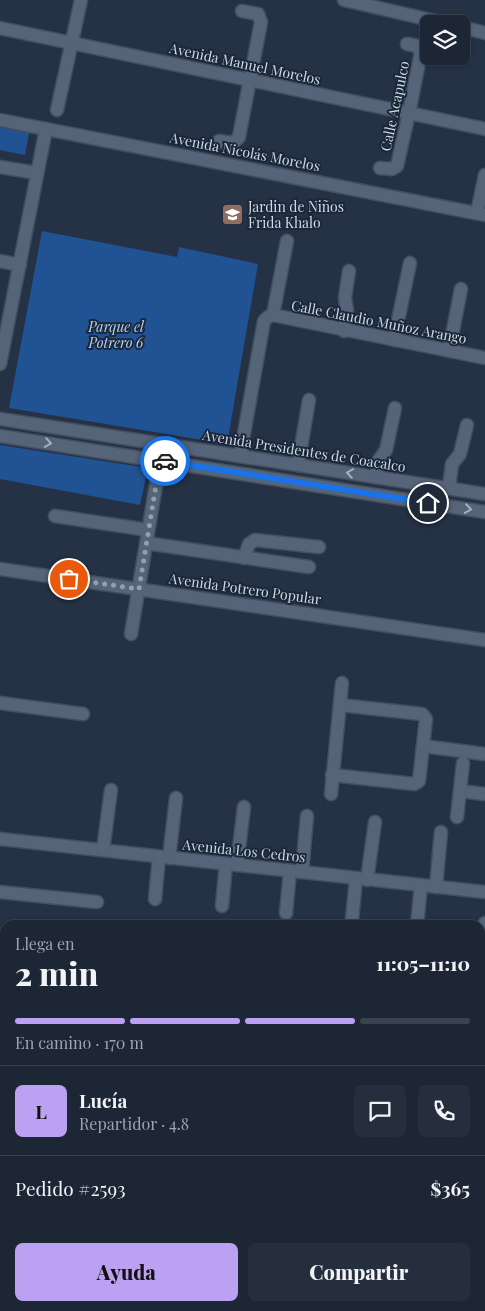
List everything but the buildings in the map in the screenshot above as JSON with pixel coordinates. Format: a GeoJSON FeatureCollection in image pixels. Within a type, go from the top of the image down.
{"type":"FeatureCollection","features":[{"type":"Feature","properties":{"kind":"street"},"geometry":{"type":"LineString","coordinates":[[57,110],[81,0]]}},
{"type":"Feature","properties":{"kind":"street"},"geometry":{"type":"LineString","coordinates":[[344,0],[376,3],[420,16]]}},
{"type":"Feature","properties":{"kind":"street"},"geometry":{"type":"LineString","coordinates":[[219,141],[233,143],[238,140],[261,19],[255,13],[242,11]]}},
{"type":"Feature","properties":{"kind":"street","name":"Avenida Manuel Morelos"},"geometry":{"type":"LineString","coordinates":[[0,28],[485,129]]}},
{"type":"Feature","properties":{"kind":"street"},"geometry":{"type":"LineString","coordinates":[[470,29],[485,32]]}},
{"type":"Feature","properties":{"kind":"street","name":"Calle Acapulco"},"geometry":{"type":"LineString","coordinates":[[380,168],[392,169],[396,166],[409,114],[421,52],[418,46],[407,44]]}},
{"type":"Feature","properties":{"kind":"street","name":"Avenida Nicolás Morelos"},"geometry":{"type":"LineString","coordinates":[[0,120],[481,214]]}},
{"type":"Feature","properties":{"kind":"street"},"geometry":{"type":"LineString","coordinates":[[0,364],[46,129]]}},
{"type":"Feature","properties":{"kind":"street"},"geometry":{"type":"LineString","coordinates":[[0,166],[37,173]]}},
{"type":"Feature","properties":{"kind":"street"},"geometry":{"type":"LineString","coordinates":[[481,214],[485,175]]}},
{"type":"Feature","properties":{"kind":"street"},"geometry":{"type":"LineString","coordinates":[[240,456],[264,321],[270,316],[286,241]]}},
{"type":"Feature","properties":{"kind":"street"},"geometry":{"type":"LineString","coordinates":[[0,261],[20,265]]}},
{"type":"Feature","properties":{"kind":"street"},"geometry":{"type":"LineString","coordinates":[[394,340],[410,263]]}},
{"type":"Feature","properties":{"kind":"street"},"geometry":{"type":"LineString","coordinates":[[344,331],[347,311],[345,298],[349,270]]}},
{"type":"Feature","properties":{"kind":"street"},"geometry":{"type":"LineString","coordinates":[[449,351],[461,289]]}},
{"type":"Feature","properties":{"kind":"street","name":"Calle Claudio Muñoz Arango"},"geometry":{"type":"LineString","coordinates":[[270,316],[485,358]]}},
{"type":"Feature","properties":{"kind":"street"},"geometry":{"type":"LineString","coordinates":[[298,465],[309,400]]}},
{"type":"Feature","properties":{"kind":"street"},"geometry":{"type":"LineString","coordinates":[[376,477],[379,460],[386,450],[395,408]]}},
{"type":"Feature","properties":{"kind":"street","name":"Avenida Presidentes de Coacalco"},"geometry":{"type":"LineString","coordinates":[[0,419],[485,494]]}},
{"type":"Feature","properties":{"kind":"street"},"geometry":{"type":"LineString","coordinates":[[449,488],[452,464],[460,454],[467,426]]}},
{"type":"Feature","properties":{"kind":"street"},"geometry":{"type":"LineString","coordinates":[[100,451],[102,434]]}},
{"type":"Feature","properties":{"kind":"street"},"geometry":{"type":"LineString","coordinates":[[0,436],[485,512]]}},
{"type":"Feature","properties":{"kind":"street"},"geometry":{"type":"LineString","coordinates":[[131,634],[160,461]]}},
{"type":"Feature","properties":{"kind":"street"},"geometry":{"type":"LineString","coordinates":[[55,516],[244,558],[309,567]]}},
{"type":"Feature","properties":{"kind":"street"},"geometry":{"type":"LineString","coordinates":[[244,558],[249,544],[255,540],[319,548]]}},
{"type":"Feature","properties":{"kind":"street","name":"Avenida Potrero Popular"},"geometry":{"type":"LineString","coordinates":[[0,569],[485,640]]}},
{"type":"Feature","properties":{"kind":"street"},"geometry":{"type":"LineString","coordinates":[[331,794],[342,683]]}},
{"type":"Feature","properties":{"kind":"street"},"geometry":{"type":"LineString","coordinates":[[0,703],[83,714]]}},
{"type":"Feature","properties":{"kind":"street"},"geometry":{"type":"LineString","coordinates":[[332,775],[414,784],[420,778],[424,746],[426,719],[422,714],[340,705]]}},
{"type":"Feature","properties":{"kind":"street"},"geometry":{"type":"LineString","coordinates":[[424,746],[485,754]]}},
{"type":"Feature","properties":{"kind":"street"},"geometry":{"type":"LineString","coordinates":[[457,817],[463,763]]}},
{"type":"Feature","properties":{"kind":"street"},"geometry":{"type":"LineString","coordinates":[[103,850],[111,790]]}},
{"type":"Feature","properties":{"kind":"street"},"geometry":{"type":"LineString","coordinates":[[460,791],[485,794]]}},
{"type":"Feature","properties":{"kind":"street"},"geometry":{"type":"LineString","coordinates":[[155,898],[176,798]]}},
{"type":"Feature","properties":{"kind":"street"},"geometry":{"type":"LineString","coordinates":[[222,906],[244,806]]}},
{"type":"Feature","properties":{"kind":"street"},"geometry":{"type":"LineString","coordinates":[[286,913],[307,816]]}},
{"type":"Feature","properties":{"kind":"street"},"geometry":{"type":"LineString","coordinates":[[352,920],[375,822]]}},
{"type":"Feature","properties":{"kind":"street"},"geometry":{"type":"LineString","coordinates":[[436,887],[441,832]]}},
{"type":"Feature","properties":{"kind":"street","name":"Avenida Los Cedros"},"geometry":{"type":"LineString","coordinates":[[0,839],[361,880],[485,892]]}},
{"type":"Feature","properties":{"kind":"street"},"geometry":{"type":"LineString","coordinates":[[418,920],[421,886]]}},
{"type":"Feature","properties":{"kind":"street"},"geometry":{"type":"LineString","coordinates":[[0,892],[97,902]]}},
{"type":"Feature","properties":{"kind":"green space"},"geometry":{"type":"Polygon","coordinates":[[[0,127],[29,133],[25,155],[0,150],[0,127]]]}},
{"type":"Feature","properties":{"kind":"green space","name":"Parque el Potrero 6"},"geometry":{"type":"Polygon","coordinates":[[[42,231],[177,257],[179,247],[258,264],[227,444],[9,408],[42,231]]]}},
{"type":"Feature","properties":{"kind":"green space"},"geometry":{"type":"Polygon","coordinates":[[[0,445],[148,468],[140,505],[0,479],[0,445]]]}},
{"type":"Feature","properties":{"kind":"way so far"},"geometry":{"type":"LineString","coordinates":[[69,579],[139,589],[160,461],[165,461]]}},
{"type":"Feature","properties":{"kind":"place","name":"Jardin de Niños Frida Khalo"},"geometry":{"type":"Point","coordinates":[232,215]}},
{"type":"Feature","properties":{"kind":"route"},"geometry":{"type":"LineString","coordinates":[[165,461],[428,503]]}}]}
